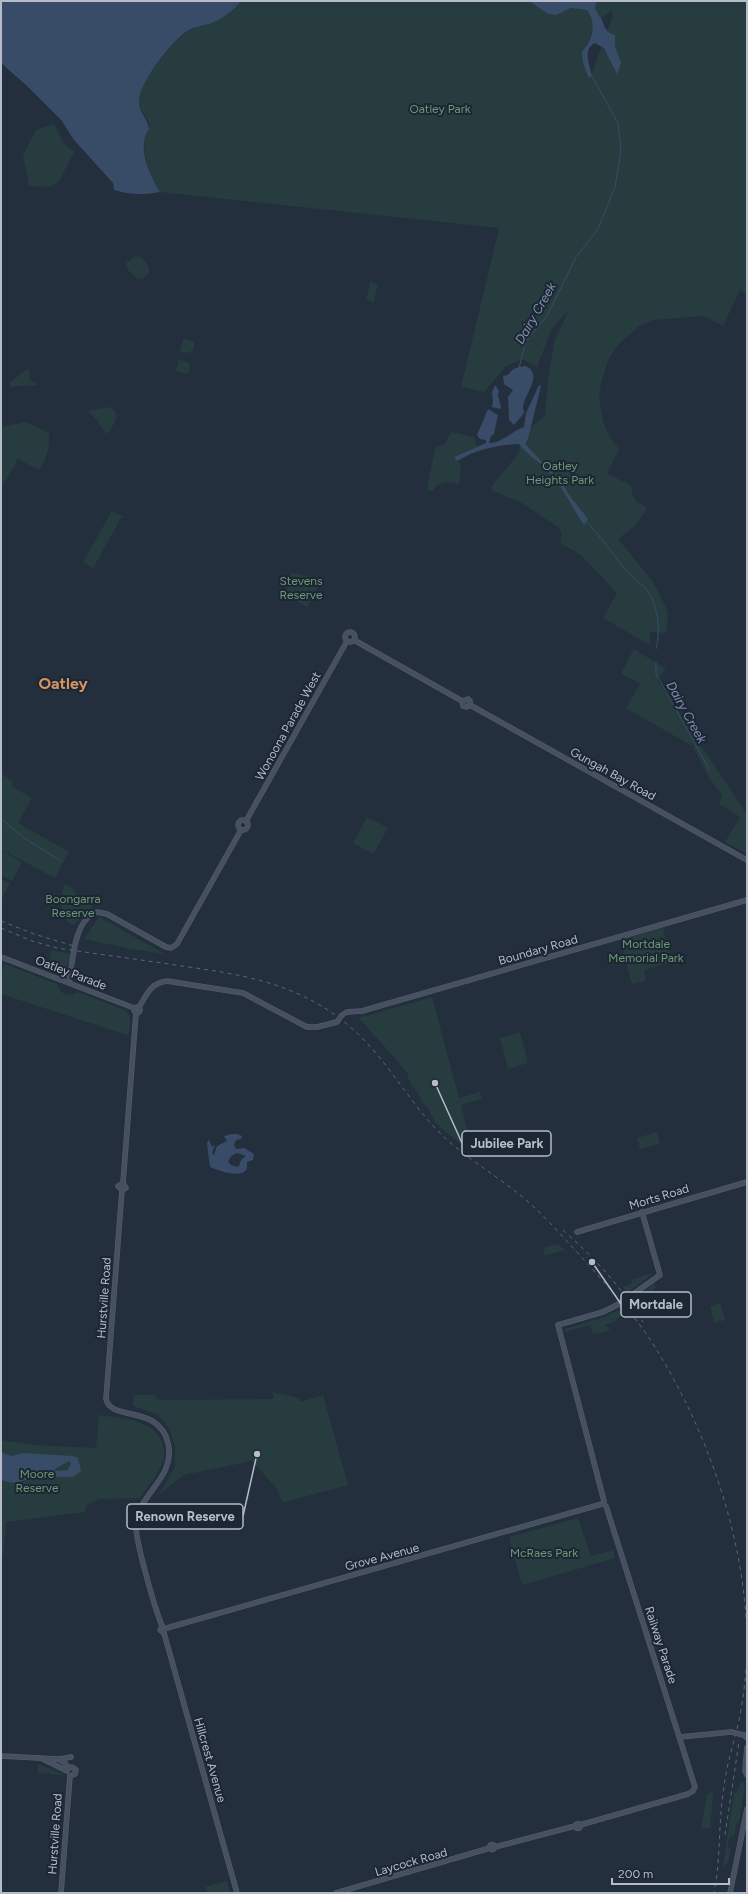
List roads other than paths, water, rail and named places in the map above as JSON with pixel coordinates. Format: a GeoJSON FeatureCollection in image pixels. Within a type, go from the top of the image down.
{"type":"FeatureCollection","features":[{"type":"Feature","properties":{"kind":"street"},"geometry":{"type":"LineString","coordinates":[[349,632],[355,635],[354,640],[351,642],[347,641],[345,636],[349,632]]}},
{"type":"Feature","properties":{"kind":"street","name":"Gungah Bay Road"},"geometry":{"type":"LineString","coordinates":[[354,640],[462,701],[468,699],[470,701],[470,705],[747,860]]}},
{"type":"Feature","properties":{"kind":"street","name":"Wonoona Parade West"},"geometry":{"type":"LineString","coordinates":[[69,983],[78,935],[86,920],[96,912],[106,914],[164,946],[171,948],[179,942],[241,830],[238,827],[239,823],[243,820],[246,821],[347,641]]}},
{"type":"Feature","properties":{"kind":"street","name":"Boundary Road"},"geometry":{"type":"LineString","coordinates":[[137,1010],[151,988],[159,983],[167,981],[243,993],[307,1027],[317,1027],[337,1022],[342,1015],[348,1012],[362,1011],[747,900]]}},
{"type":"Feature","properties":{"kind":"street","name":"Oatley Parade"},"geometry":{"type":"LineString","coordinates":[[1,957],[137,1010]]}},
{"type":"Feature","properties":{"kind":"street","name":"Hurstville Road"},"geometry":{"type":"LineString","coordinates":[[109,1407],[106,1400],[122,1190],[126,1186],[123,1183],[137,1010]]}},
{"type":"Feature","properties":{"kind":"street","name":"Morts Road"},"geometry":{"type":"LineString","coordinates":[[577,1232],[747,1182]]}},
{"type":"Feature","properties":{"kind":"street"},"geometry":{"type":"LineString","coordinates":[[629,1297],[660,1275],[642,1212]]}},
{"type":"Feature","properties":{"kind":"street","name":"Railway Parade"},"geometry":{"type":"LineString","coordinates":[[619,1304],[603,1312],[558,1325],[604,1504],[695,1783],[694,1790]]}},
{"type":"Feature","properties":{"kind":"street","name":"Hillcrest Avenue"},"geometry":{"type":"LineString","coordinates":[[109,1407],[115,1411],[134,1414],[152,1421],[162,1430],[168,1442],[169,1457],[164,1474],[138,1512],[136,1530],[140,1549],[164,1629],[237,1893]]}},
{"type":"Feature","properties":{"kind":"street","name":"Grove Avenue"},"geometry":{"type":"LineString","coordinates":[[164,1629],[604,1504]]}},
{"type":"Feature","properties":{"kind":"street"},"geometry":{"type":"LineString","coordinates":[[680,1737],[731,1732],[746,1737]]}},
{"type":"Feature","properties":{"kind":"street"},"geometry":{"type":"LineString","coordinates":[[747,1748],[744,1771],[747,1775]]}},
{"type":"Feature","properties":{"kind":"street"},"geometry":{"type":"LineString","coordinates":[[1,1756],[58,1759],[71,1757]]}},
{"type":"Feature","properties":{"kind":"street"},"geometry":{"type":"LineString","coordinates":[[42,1758],[69,1771]]}},
{"type":"Feature","properties":{"kind":"street"},"geometry":{"type":"LineString","coordinates":[[58,1759],[64,1762],[69,1771]]}},
{"type":"Feature","properties":{"kind":"street","name":"Hurstville Road"},"geometry":{"type":"LineString","coordinates":[[61,1893],[69,1771]]}},
{"type":"Feature","properties":{"kind":"street","name":"Laycock Road"},"geometry":{"type":"LineString","coordinates":[[336,1893],[492,1848],[578,1826],[688,1794],[694,1790]]}},
{"type":"Feature","properties":{"kind":"street"},"geometry":{"type":"LineString","coordinates":[[730,1893],[747,1808]]}},
{"type":"Feature","properties":{"kind":"water"},"geometry":{"type":"Polygon","coordinates":[[[1,1],[241,1],[231,12],[222,18],[209,24],[191,29],[182,35],[157,63],[149,74],[144,85],[140,95],[139,104],[149,129],[145,136],[144,152],[152,178],[160,192],[137,194],[114,190],[113,183],[74,140],[62,121],[26,85],[1,63],[1,1]]]}},
{"type":"Feature","properties":{"kind":"water"},"geometry":{"type":"Polygon","coordinates":[[[529,1],[597,1],[595,8],[605,28],[610,33],[615,35],[615,46],[621,63],[617,74],[604,48],[595,43],[591,46],[588,53],[592,76],[589,78],[583,63],[582,54],[589,41],[593,27],[590,14],[587,10],[571,8],[556,15],[548,14],[529,1]]]}},
{"type":"Feature","properties":{"kind":"water"},"geometry":{"type":"Polygon","coordinates":[[[525,366],[531,370],[533,374],[532,385],[524,402],[524,413],[514,425],[509,420],[508,397],[513,390],[504,384],[503,376],[508,375],[515,368],[525,366]]]}},
{"type":"Feature","properties":{"kind":"water"},"geometry":{"type":"Polygon","coordinates":[[[495,385],[499,391],[498,395],[501,407],[500,409],[492,407],[492,392],[495,385]]]}},
{"type":"Feature","properties":{"kind":"water"},"geometry":{"type":"Polygon","coordinates":[[[539,385],[541,386],[528,439],[525,444],[562,483],[569,495],[588,519],[584,525],[563,490],[553,477],[519,444],[486,449],[457,461],[454,457],[486,443],[486,440],[480,439],[477,435],[488,409],[498,415],[494,434],[491,436],[489,443],[498,441],[524,427],[526,413],[539,385]]]}},
{"type":"Feature","properties":{"kind":"water"},"geometry":{"type":"Polygon","coordinates":[[[237,1134],[242,1136],[241,1139],[236,1140],[234,1145],[236,1149],[244,1148],[254,1154],[253,1160],[247,1162],[247,1168],[244,1172],[235,1174],[210,1167],[207,1143],[209,1140],[212,1147],[215,1145],[212,1153],[214,1155],[217,1146],[227,1141],[224,1136],[237,1134]],[[237,1153],[231,1156],[228,1162],[237,1167],[239,1166],[241,1160],[246,1156],[237,1153]]]}},
{"type":"Feature","properties":{"kind":"water"},"geometry":{"type":"Polygon","coordinates":[[[1,1452],[11,1456],[24,1453],[72,1456],[78,1458],[81,1471],[73,1477],[38,1477],[13,1483],[1,1480],[1,1452]],[[69,1461],[55,1469],[55,1471],[68,1470],[71,1463],[69,1461]]]}},
{"type":"Feature","properties":{"kind":"waterway","name":"Dairy Creek"},"geometry":{"type":"LineString","coordinates":[[519,368],[526,341],[547,316],[576,257],[598,229],[615,187],[621,151],[618,123],[592,76]]}},
{"type":"Feature","properties":{"kind":"waterway","name":"Dairy Creek"},"geometry":{"type":"LineString","coordinates":[[586,521],[627,572],[645,588],[653,601],[656,608],[658,625],[656,649]]}},
{"type":"Feature","properties":{"kind":"waterway","name":"Dairy Creek"},"geometry":{"type":"LineString","coordinates":[[656,662],[656,674],[709,769]]}},
{"type":"Feature","properties":{"kind":"waterway"},"geometry":{"type":"LineString","coordinates":[[1,819],[24,838],[61,861]]}},
{"type":"Feature","properties":{"kind":"tunnel"},"geometry":{"type":"LineString","coordinates":[[619,1304],[629,1297]]}},
{"type":"Feature","properties":{"kind":"railway"},"geometry":{"type":"LineString","coordinates":[[1,921],[34,934],[74,946]]}},
{"type":"Feature","properties":{"kind":"railway"},"geometry":{"type":"LineString","coordinates":[[1,928],[32,941],[57,948],[252,978],[298,994],[320,1005],[362,1038],[385,1064],[416,1106],[439,1132],[462,1152],[526,1200],[542,1215],[604,1282],[638,1322],[673,1378],[708,1452],[721,1491],[741,1571],[746,1611],[746,1671],[743,1700],[722,1800],[718,1867],[714,1893]]}},
{"type":"Feature","properties":{"kind":"railway"},"geometry":{"type":"LineString","coordinates":[[563,1230],[616,1284],[626,1296],[643,1322]]}},
{"type":"Feature","properties":{"kind":"railway"},"geometry":{"type":"LineString","coordinates":[[725,1835],[739,1742]]}},
{"type":"Feature","properties":{"kind":"place","name":"Jubilee Park"},"geometry":{"type":"Point","coordinates":[435,1083]}},
{"type":"Feature","properties":{"kind":"place","name":"Mortdale"},"geometry":{"type":"Point","coordinates":[592,1262]}},
{"type":"Feature","properties":{"kind":"place","name":"Renown Reserve"},"geometry":{"type":"Point","coordinates":[257,1454]}},
{"type":"Feature","properties":{"kind":"district","name":"Oatley"},"geometry":{"type":"Point","coordinates":[63,683]}},
{"type":"Feature","properties":{"kind":"park label","name":"Oatley Park"},"geometry":{"type":"Point","coordinates":[440,109]}},
{"type":"Feature","properties":{"kind":"park label","name":"Oatley Heights Park"},"geometry":{"type":"Point","coordinates":[560,473]}},
{"type":"Feature","properties":{"kind":"park label","name":"Stevens Reserve"},"geometry":{"type":"Point","coordinates":[301,588]}},
{"type":"Feature","properties":{"kind":"park label","name":"Boongarra Reserve"},"geometry":{"type":"Point","coordinates":[73,906]}},
{"type":"Feature","properties":{"kind":"park label","name":"Mortdale Memorial Park"},"geometry":{"type":"Point","coordinates":[646,951]}},
{"type":"Feature","properties":{"kind":"park label","name":"Moore Reserve"},"geometry":{"type":"Point","coordinates":[37,1481]}},
{"type":"Feature","properties":{"kind":"park label","name":"McRaes Park"},"geometry":{"type":"Point","coordinates":[544,1553]}}]}
